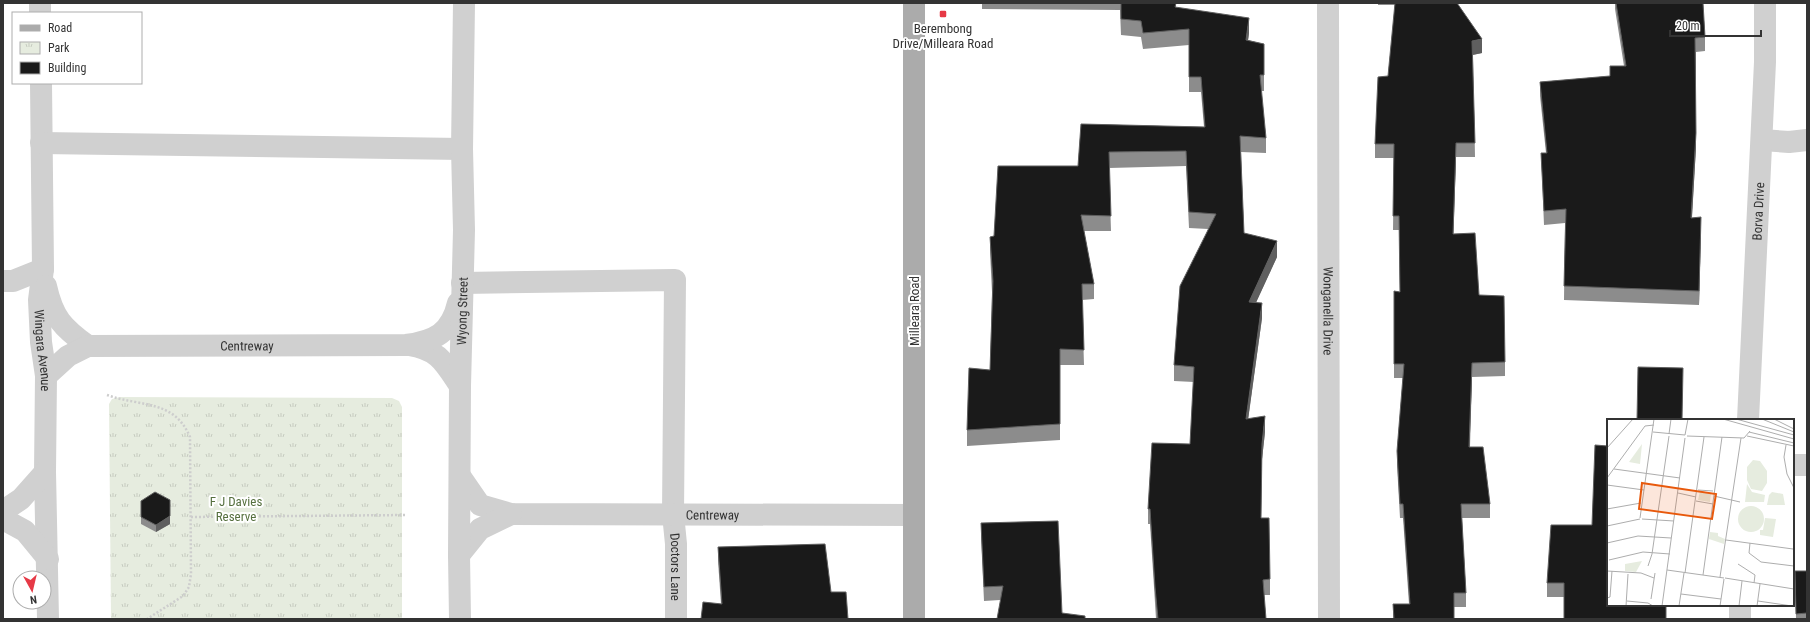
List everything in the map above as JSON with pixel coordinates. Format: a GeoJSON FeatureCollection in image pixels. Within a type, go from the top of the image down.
{"type":"FeatureCollection","features":[{"type":"Feature","properties":{"kind":"main road","name":"Milleara Road"},"geometry":{"type":"LineString","coordinates":[[914,3],[914,619]]}},
{"type":"Feature","properties":{"kind":"street","name":"Wyong Street"},"geometry":{"type":"LineString","coordinates":[[460,619],[460,386],[464,230],[462,149],[464,3]]}},
{"type":"Feature","properties":{"kind":"street","name":"Wonganella Drive"},"geometry":{"type":"LineString","coordinates":[[1328,3],[1329,619]]}},
{"type":"Feature","properties":{"kind":"street","name":"Borva Drive"},"geometry":{"type":"LineString","coordinates":[[1748,419],[1762,140],[1766,3]]}},
{"type":"Feature","properties":{"kind":"street","name":"Wingara Avenue"},"geometry":{"type":"LineString","coordinates":[[41,84],[43,269],[39,300],[41,342],[46,376],[45,472],[48,559],[48,619]]}},
{"type":"Feature","properties":{"kind":"street"},"geometry":{"type":"LineString","coordinates":[[1762,140],[1789,142],[1807,140]]}},
{"type":"Feature","properties":{"kind":"street"},"geometry":{"type":"LineString","coordinates":[[41,143],[462,149]]}},
{"type":"Feature","properties":{"kind":"street"},"geometry":{"type":"LineString","coordinates":[[3,281],[13,281],[43,269],[52,308],[66,330],[88,346]]}},
{"type":"Feature","properties":{"kind":"street","name":"Doctors Lane"},"geometry":{"type":"LineString","coordinates":[[462,283],[675,280],[673,514],[676,544],[676,619]]}},
{"type":"Feature","properties":{"kind":"street","name":"Centreway"},"geometry":{"type":"LineString","coordinates":[[46,376],[68,356],[88,346],[423,343],[436,338],[446,330],[455,318],[462,283]]}},
{"type":"Feature","properties":{"kind":"street","name":"Centreway"},"geometry":{"type":"LineString","coordinates":[[406,344],[424,348],[439,356],[460,386]]}},
{"type":"Feature","properties":{"kind":"street"},"geometry":{"type":"LineString","coordinates":[[1794,465],[1807,465]]}},
{"type":"Feature","properties":{"kind":"street"},"geometry":{"type":"LineString","coordinates":[[3,511],[21,499],[45,472]]}},
{"type":"Feature","properties":{"kind":"street","name":"Centreway"},"geometry":{"type":"LineString","coordinates":[[460,476],[480,505],[511,514],[914,515]]}},
{"type":"Feature","properties":{"kind":"street","name":"Centreway"},"geometry":{"type":"LineString","coordinates":[[459,556],[480,529],[511,514]]}},
{"type":"Feature","properties":{"kind":"street"},"geometry":{"type":"LineString","coordinates":[[3,519],[25,531],[48,559]]}},
{"type":"Feature","properties":{"kind":"street"},"geometry":{"type":"LineString","coordinates":[[1740,606],[1740,619]]}},
{"type":"Feature","properties":{"kind":"path"},"geometry":{"type":"LineString","coordinates":[[107,395],[121,400],[156,406],[168,410],[185,425],[190,436],[189,587],[183,596],[147,619]]}},
{"type":"Feature","properties":{"kind":"path"},"geometry":{"type":"LineString","coordinates":[[190,517],[405,515]]}},
{"type":"Feature","properties":{"kind":"green space","name":"F J Davies Reserve"},"geometry":{"type":"Polygon","coordinates":[[[120,397],[392,398],[399,401],[402,407],[402,619],[111,619],[109,404],[112,399],[120,397]]]}},
{"type":"Feature","properties":{"kind":"building"},"geometry":{"type":"Polygon","coordinates":[[[1121,3],[1176,3],[1175,7],[1249,18],[1246,40],[1264,44],[1264,75],[1260,75],[1266,138],[1240,136],[1244,233],[1277,241],[1249,302],[1262,303],[1246,419],[1265,416],[1262,444],[1261,518],[1269,518],[1270,579],[1263,580],[1266,619],[1158,619],[1150,509],[1148,509],[1152,443],[1190,444],[1194,367],[1174,365],[1180,286],[1216,214],[1189,212],[1186,151],[1109,152],[1111,216],[1081,215],[1094,284],[1082,284],[1084,350],[1060,349],[1060,424],[967,430],[969,368],[990,370],[993,281],[990,237],[994,236],[998,166],[1078,166],[1081,124],[1205,127],[1201,77],[1189,77],[1189,29],[1143,33],[1141,21],[1121,19],[1121,3]]]}},
{"type":"Feature","properties":{"kind":"building"},"geometry":{"type":"Polygon","coordinates":[[[1395,3],[1457,3],[1482,39],[1472,41],[1475,143],[1456,143],[1453,234],[1475,233],[1479,295],[1504,296],[1505,362],[1472,363],[1469,447],[1483,447],[1490,504],[1461,504],[1466,593],[1454,593],[1454,619],[1394,619],[1393,604],[1410,604],[1403,504],[1400,504],[1397,451],[1404,364],[1394,364],[1394,291],[1400,292],[1399,216],[1393,216],[1394,144],[1375,144],[1378,77],[1388,76],[1395,3]]]}},
{"type":"Feature","properties":{"kind":"building"},"geometry":{"type":"Polygon","coordinates":[[[1616,3],[1703,3],[1705,37],[1695,38],[1696,133],[1691,218],[1701,217],[1699,291],[1564,286],[1566,209],[1544,211],[1541,153],[1547,153],[1540,82],[1610,76],[1610,66],[1626,66],[1616,3]]]}},
{"type":"Feature","properties":{"kind":"building"},"geometry":{"type":"Polygon","coordinates":[[[1638,367],[1683,368],[1682,419],[1637,419],[1638,367]]]}},
{"type":"Feature","properties":{"kind":"building"},"geometry":{"type":"Polygon","coordinates":[[[1595,445],[1607,446],[1607,606],[1666,606],[1666,619],[1564,619],[1564,583],[1547,583],[1551,525],[1592,525],[1595,445]]]}},
{"type":"Feature","properties":{"kind":"building"},"geometry":{"type":"Polygon","coordinates":[[[155,492],[170,500],[170,516],[156,525],[141,517],[141,501],[155,492]]]}},
{"type":"Feature","properties":{"kind":"building"},"geometry":{"type":"Polygon","coordinates":[[[1058,521],[1062,613],[1085,616],[1085,619],[997,619],[1003,586],[984,587],[981,523],[1058,521]]]}},
{"type":"Feature","properties":{"kind":"building"},"geometry":{"type":"Polygon","coordinates":[[[825,544],[831,592],[846,592],[848,619],[701,619],[703,602],[722,604],[718,547],[825,544]]]}},
{"type":"Feature","properties":{"kind":"building"},"geometry":{"type":"Polygon","coordinates":[[[1795,571],[1807,571],[1807,613],[1796,614],[1795,571]]]}},
{"type":"Feature","properties":{"kind":"place","name":"Berembong Drive/Milleara Road"},"geometry":{"type":"Point","coordinates":[943,14]}}]}
